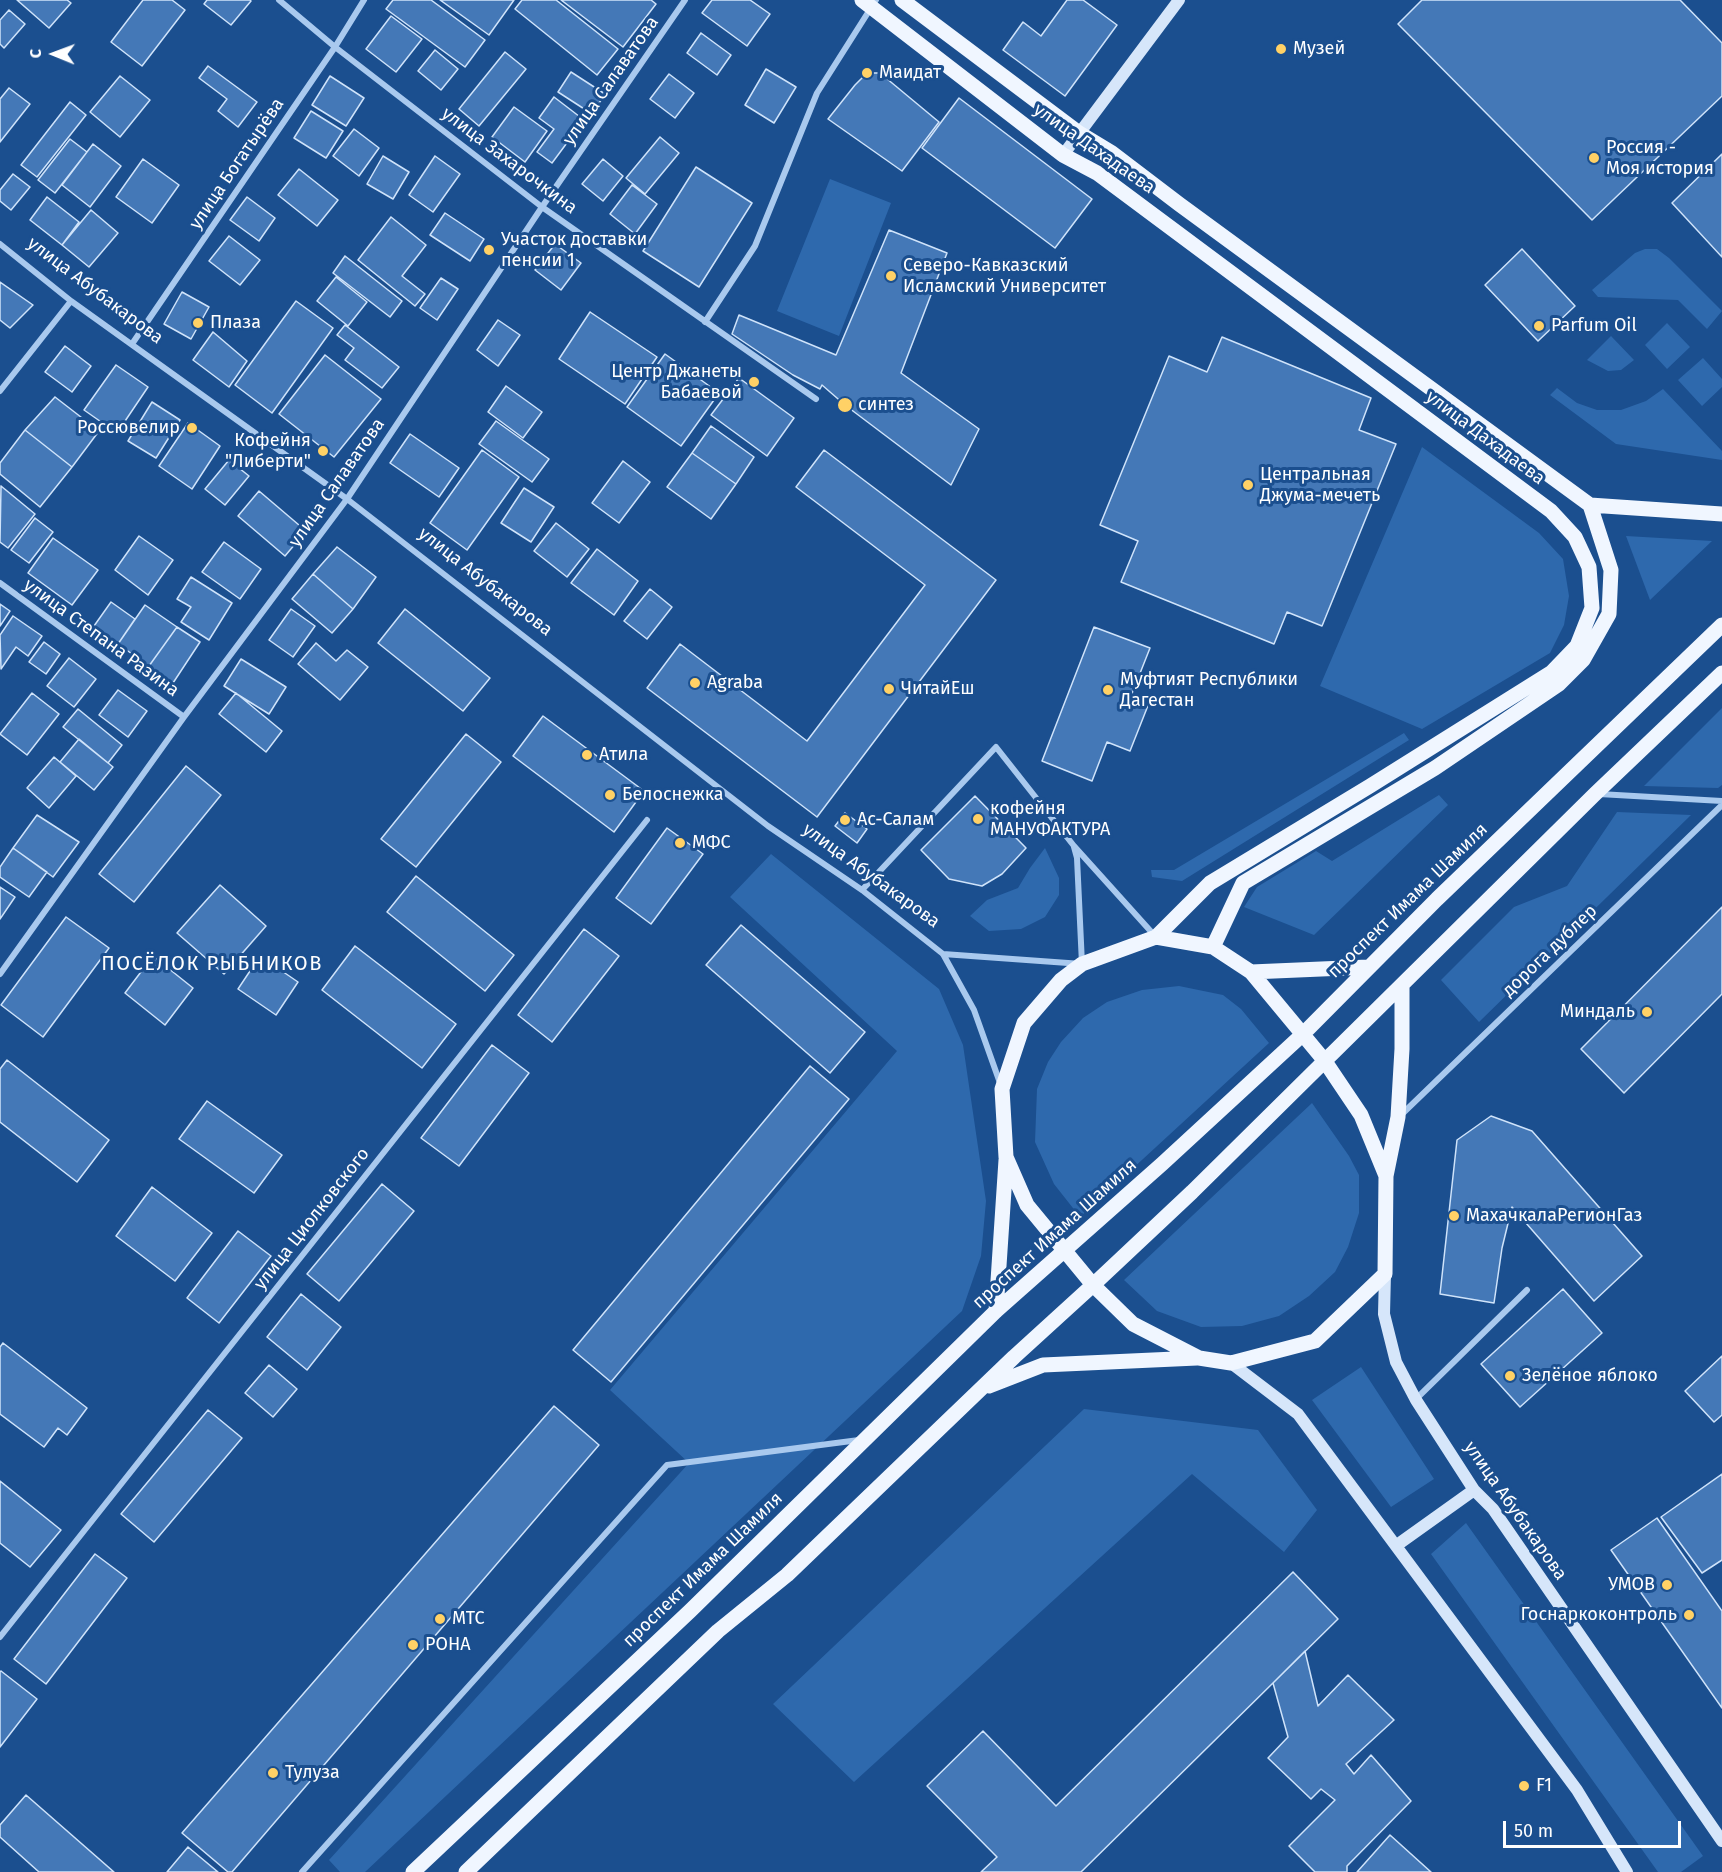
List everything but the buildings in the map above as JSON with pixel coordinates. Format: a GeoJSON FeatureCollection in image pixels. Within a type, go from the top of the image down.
{"type":"FeatureCollection","features":[{"type":"Feature","properties":{"kind":"main road","name":"улица Дахадаева"},"geometry":{"type":"LineString","coordinates":[[902,0],[1079,133],[1112,153],[1590,506]]}},
{"type":"Feature","properties":{"kind":"main road"},"geometry":{"type":"LineString","coordinates":[[1064,155],[1179,0]]}},
{"type":"Feature","properties":{"kind":"main road","name":"улица Дахадаева"},"geometry":{"type":"LineString","coordinates":[[870,2],[1064,155],[1097,173],[1551,512],[1575,537],[1589,567],[1592,608],[1577,646],[1552,672],[1210,883],[1156,937]]}},
{"type":"Feature","properties":{"kind":"main road"},"geometry":{"type":"LineString","coordinates":[[1213,947],[1243,883],[1435,768],[1559,684],[1583,660],[1609,614],[1611,570],[1590,506],[1722,514]]}},
{"type":"Feature","properties":{"kind":"main road","name":"проспект Имама Шамиля"},"geometry":{"type":"LineString","coordinates":[[413,1872],[690,1611],[996,1311],[1162,1164],[1302,1035],[1368,967],[1722,625]]}},
{"type":"Feature","properties":{"kind":"main road"},"geometry":{"type":"LineString","coordinates":[[466,1872],[718,1631],[787,1575],[980,1389],[1192,1192],[1324,1060],[1722,673]]}},
{"type":"Feature","properties":{"kind":"main road","name":"улица Абубакарова"},"geometry":{"type":"LineString","coordinates":[[1385,1274],[1315,1341],[1231,1363],[1199,1358],[1133,1324],[1093,1285],[1027,1205],[1006,1156],[1002,1089],[1024,1023],[1061,980],[1082,964],[1156,937],[1213,947],[1251,972],[1324,1060],[1361,1115],[1386,1176],[1385,1274],[1384,1314],[1396,1362],[1416,1400],[1474,1490],[1493,1509],[1722,1841]]}},
{"type":"Feature","properties":{"kind":"main road"},"geometry":{"type":"LineString","coordinates":[[1251,972],[1368,967]]}},
{"type":"Feature","properties":{"kind":"main road"},"geometry":{"type":"LineString","coordinates":[[1386,1176],[1398,1117],[1402,1049],[1402,985]]}},
{"type":"Feature","properties":{"kind":"main road"},"geometry":{"type":"LineString","coordinates":[[996,1311],[1006,1156]]}},
{"type":"Feature","properties":{"kind":"main road"},"geometry":{"type":"LineString","coordinates":[[980,1389],[1043,1365],[1199,1358]]}},
{"type":"Feature","properties":{"kind":"main road","name":"улица Абубакарова"},"geometry":{"type":"LineString","coordinates":[[1231,1363],[1298,1414],[1577,1790],[1627,1872]]}},
{"type":"Feature","properties":{"kind":"main road"},"geometry":{"type":"LineString","coordinates":[[1397,1545],[1474,1490]]}},
{"type":"Feature","properties":{"kind":"street","name":"улица Захарочкина"},"geometry":{"type":"LineString","coordinates":[[279,0],[542,207],[816,399]]}},
{"type":"Feature","properties":{"kind":"street","name":"улица Богатырёва"},"geometry":{"type":"LineString","coordinates":[[132,344],[364,0]]}},
{"type":"Feature","properties":{"kind":"street","name":"улица Салаватова"},"geometry":{"type":"LineString","coordinates":[[0,974],[184,717],[347,499],[542,207],[685,0]]}},
{"type":"Feature","properties":{"kind":"street"},"geometry":{"type":"LineString","coordinates":[[705,322],[755,246],[817,93],[870,2]]}},
{"type":"Feature","properties":{"kind":"street","name":"улица Абубакарова"},"geometry":{"type":"LineString","coordinates":[[0,244],[71,302],[347,499],[768,826],[862,890],[943,954],[974,1010],[1002,1089]]}},
{"type":"Feature","properties":{"kind":"street"},"geometry":{"type":"LineString","coordinates":[[0,391],[71,302]]}},
{"type":"Feature","properties":{"kind":"street","name":"улица Степана Разина"},"geometry":{"type":"LineString","coordinates":[[0,584],[184,717]]}},
{"type":"Feature","properties":{"kind":"street"},"geometry":{"type":"LineString","coordinates":[[862,890],[996,747],[1074,846],[1156,937]]}},
{"type":"Feature","properties":{"kind":"street"},"geometry":{"type":"LineString","coordinates":[[1596,794],[1722,801]]}},
{"type":"Feature","properties":{"kind":"street","name":"дорога дублер"},"geometry":{"type":"LineString","coordinates":[[1398,1117],[1722,805]]}},
{"type":"Feature","properties":{"kind":"street","name":"улица Циолковского"},"geometry":{"type":"LineString","coordinates":[[0,1637],[647,820]]}},
{"type":"Feature","properties":{"kind":"street"},"geometry":{"type":"LineString","coordinates":[[1074,846],[1077,858],[1082,964]]}},
{"type":"Feature","properties":{"kind":"street","name":"улица Абубакарова"},"geometry":{"type":"LineString","coordinates":[[943,954],[1082,964]]}},
{"type":"Feature","properties":{"kind":"street"},"geometry":{"type":"LineString","coordinates":[[1416,1400],[1527,1290]]}},
{"type":"Feature","properties":{"kind":"street"},"geometry":{"type":"LineString","coordinates":[[302,1872],[667,1465],[864,1439]]}},
{"type":"Feature","properties":{"kind":"shaded area"},"geometry":{"type":"Polygon","coordinates":[[[830,179],[891,203],[839,336],[777,311],[830,179]]]}},
{"type":"Feature","properties":{"kind":"shaded area"},"geometry":{"type":"Polygon","coordinates":[[[1645,249],[1657,249],[1669,258],[1722,311],[1707,329],[1678,300],[1598,297],[1592,290],[1635,253],[1645,249]]]}},
{"type":"Feature","properties":{"kind":"shaded area"},"geometry":{"type":"Polygon","coordinates":[[[1667,323],[1690,347],[1667,369],[1645,345],[1667,323]]]}},
{"type":"Feature","properties":{"kind":"shaded area"},"geometry":{"type":"Polygon","coordinates":[[[1611,336],[1634,360],[1621,370],[1608,371],[1587,360],[1611,336]]]}},
{"type":"Feature","properties":{"kind":"shaded area"},"geometry":{"type":"Polygon","coordinates":[[[1703,358],[1722,379],[1722,387],[1702,406],[1678,380],[1703,358]]]}},
{"type":"Feature","properties":{"kind":"shaded area"},"geometry":{"type":"Polygon","coordinates":[[[1557,388],[1577,403],[1597,410],[1621,410],[1646,401],[1663,389],[1722,451],[1722,460],[1616,444],[1550,395],[1557,388]]]}},
{"type":"Feature","properties":{"kind":"shaded area"},"geometry":{"type":"Polygon","coordinates":[[[1422,447],[1539,533],[1563,559],[1569,596],[1564,625],[1550,653],[1422,729],[1320,686],[1422,447]]]}},
{"type":"Feature","properties":{"kind":"shaded area"},"geometry":{"type":"Polygon","coordinates":[[[1626,536],[1712,541],[1650,600],[1626,536]]]}},
{"type":"Feature","properties":{"kind":"shaded area"},"geometry":{"type":"Polygon","coordinates":[[[1722,708],[1722,785],[1718,788],[1644,786],[1722,708]]]}},
{"type":"Feature","properties":{"kind":"shaded area"},"geometry":{"type":"Polygon","coordinates":[[[1404,733],[1409,740],[1182,881],[1152,877],[1151,870],[1174,870],[1404,733]]]}},
{"type":"Feature","properties":{"kind":"shaded area"},"geometry":{"type":"Polygon","coordinates":[[[1439,795],[1448,805],[1314,935],[1244,907],[1257,887],[1316,851],[1332,861],[1439,795]]]}},
{"type":"Feature","properties":{"kind":"shaded area"},"geometry":{"type":"Polygon","coordinates":[[[1617,812],[1691,815],[1479,1022],[1441,980],[1514,907],[1567,886],[1617,812]]]}},
{"type":"Feature","properties":{"kind":"shaded area"},"geometry":{"type":"Polygon","coordinates":[[[1045,848],[1059,878],[1059,895],[1045,917],[1021,929],[989,931],[970,916],[987,900],[1018,888],[1045,848]]]}},
{"type":"Feature","properties":{"kind":"shaded area"},"geometry":{"type":"Polygon","coordinates":[[[771,854],[939,989],[963,1045],[986,1201],[981,1256],[962,1311],[365,1872],[340,1872],[329,1860],[689,1463],[610,1390],[897,1051],[730,897],[771,854]]]}},
{"type":"Feature","properties":{"kind":"shaded area"},"geometry":{"type":"Polygon","coordinates":[[[1179,986],[1223,995],[1241,1009],[1269,1043],[1080,1217],[1054,1184],[1035,1142],[1037,1089],[1048,1062],[1061,1042],[1083,1018],[1107,1002],[1142,990],[1179,986]]]}},
{"type":"Feature","properties":{"kind":"shaded area"},"geometry":{"type":"Polygon","coordinates":[[[1312,1103],[1349,1156],[1359,1175],[1359,1213],[1348,1247],[1335,1272],[1309,1296],[1279,1316],[1242,1326],[1201,1327],[1157,1311],[1124,1280],[1312,1103]]]}},
{"type":"Feature","properties":{"kind":"shaded area"},"geometry":{"type":"Polygon","coordinates":[[[1361,1367],[1434,1479],[1391,1507],[1312,1400],[1361,1367]]]}},
{"type":"Feature","properties":{"kind":"shaded area"},"geometry":{"type":"Polygon","coordinates":[[[1084,1409],[1258,1430],[1317,1510],[1284,1552],[1192,1474],[854,1782],[773,1704],[1084,1409]]]}},
{"type":"Feature","properties":{"kind":"shaded area"},"geometry":{"type":"Polygon","coordinates":[[[1466,1523],[1703,1856],[1681,1872],[1658,1872],[1431,1554],[1466,1523]]]}},
{"type":"Feature","properties":{"kind":"place","name":"Музей"},"geometry":{"type":"Point","coordinates":[1281,49]}},
{"type":"Feature","properties":{"kind":"place","name":"Маидат"},"geometry":{"type":"Point","coordinates":[867,73]}},
{"type":"Feature","properties":{"kind":"place","name":"Россия - Моя история"},"geometry":{"type":"Point","coordinates":[1594,158]}},
{"type":"Feature","properties":{"kind":"place","name":"Участок доставки пенсии 1"},"geometry":{"type":"Point","coordinates":[489,250]}},
{"type":"Feature","properties":{"kind":"place","name":"Северо-Кавказский Исламский Университет"},"geometry":{"type":"Point","coordinates":[891,276]}},
{"type":"Feature","properties":{"kind":"place","name":"Плаза"},"geometry":{"type":"Point","coordinates":[198,323]}},
{"type":"Feature","properties":{"kind":"place","name":"Parfum Oil"},"geometry":{"type":"Point","coordinates":[1539,326]}},
{"type":"Feature","properties":{"kind":"place","name":"Центр Джанеты Бабаевой"},"geometry":{"type":"Point","coordinates":[754,382]}},
{"type":"Feature","properties":{"kind":"place","name":"синтез"},"geometry":{"type":"Point","coordinates":[845,405]}},
{"type":"Feature","properties":{"kind":"place","name":"Россювелир"},"geometry":{"type":"Point","coordinates":[192,428]}},
{"type":"Feature","properties":{"kind":"place","name":"Кофейня \"Либерти\""},"geometry":{"type":"Point","coordinates":[323,451]}},
{"type":"Feature","properties":{"kind":"place","name":"Центральная Джума-мечеть"},"geometry":{"type":"Point","coordinates":[1248,485]}},
{"type":"Feature","properties":{"kind":"place","name":"Agraba"},"geometry":{"type":"Point","coordinates":[695,683]}},
{"type":"Feature","properties":{"kind":"place","name":"ЧитайЕш"},"geometry":{"type":"Point","coordinates":[889,689]}},
{"type":"Feature","properties":{"kind":"place","name":"Муфтият Республики Дагестан"},"geometry":{"type":"Point","coordinates":[1108,690]}},
{"type":"Feature","properties":{"kind":"place","name":"Атила"},"geometry":{"type":"Point","coordinates":[587,755]}},
{"type":"Feature","properties":{"kind":"place","name":"Белоснежка"},"geometry":{"type":"Point","coordinates":[610,795]}},
{"type":"Feature","properties":{"kind":"place","name":"кофейня МАНУФАКТУРА"},"geometry":{"type":"Point","coordinates":[978,819]}},
{"type":"Feature","properties":{"kind":"place","name":"Ас-Салам"},"geometry":{"type":"Point","coordinates":[845,820]}},
{"type":"Feature","properties":{"kind":"place","name":"МФС"},"geometry":{"type":"Point","coordinates":[680,843]}},
{"type":"Feature","properties":{"kind":"place","name":"Миндаль"},"geometry":{"type":"Point","coordinates":[1647,1012]}},
{"type":"Feature","properties":{"kind":"place","name":"МахачкалаРегионГаз"},"geometry":{"type":"Point","coordinates":[1454,1216]}},
{"type":"Feature","properties":{"kind":"place","name":"Зелёное яблоко"},"geometry":{"type":"Point","coordinates":[1510,1376]}},
{"type":"Feature","properties":{"kind":"place","name":"УМОВ"},"geometry":{"type":"Point","coordinates":[1667,1585]}},
{"type":"Feature","properties":{"kind":"place","name":"Госнаркоконтроль"},"geometry":{"type":"Point","coordinates":[1689,1615]}},
{"type":"Feature","properties":{"kind":"place","name":"МТС"},"geometry":{"type":"Point","coordinates":[440,1619]}},
{"type":"Feature","properties":{"kind":"place","name":"РОНА"},"geometry":{"type":"Point","coordinates":[413,1645]}},
{"type":"Feature","properties":{"kind":"place","name":"Тулуза"},"geometry":{"type":"Point","coordinates":[273,1773]}},
{"type":"Feature","properties":{"kind":"place","name":"F1"},"geometry":{"type":"Point","coordinates":[1524,1786]}},
{"type":"Feature","properties":{"kind":"district","name":"ПОСЁЛОК РЫБНИКОВ"},"geometry":{"type":"Point","coordinates":[212,964]}}]}
